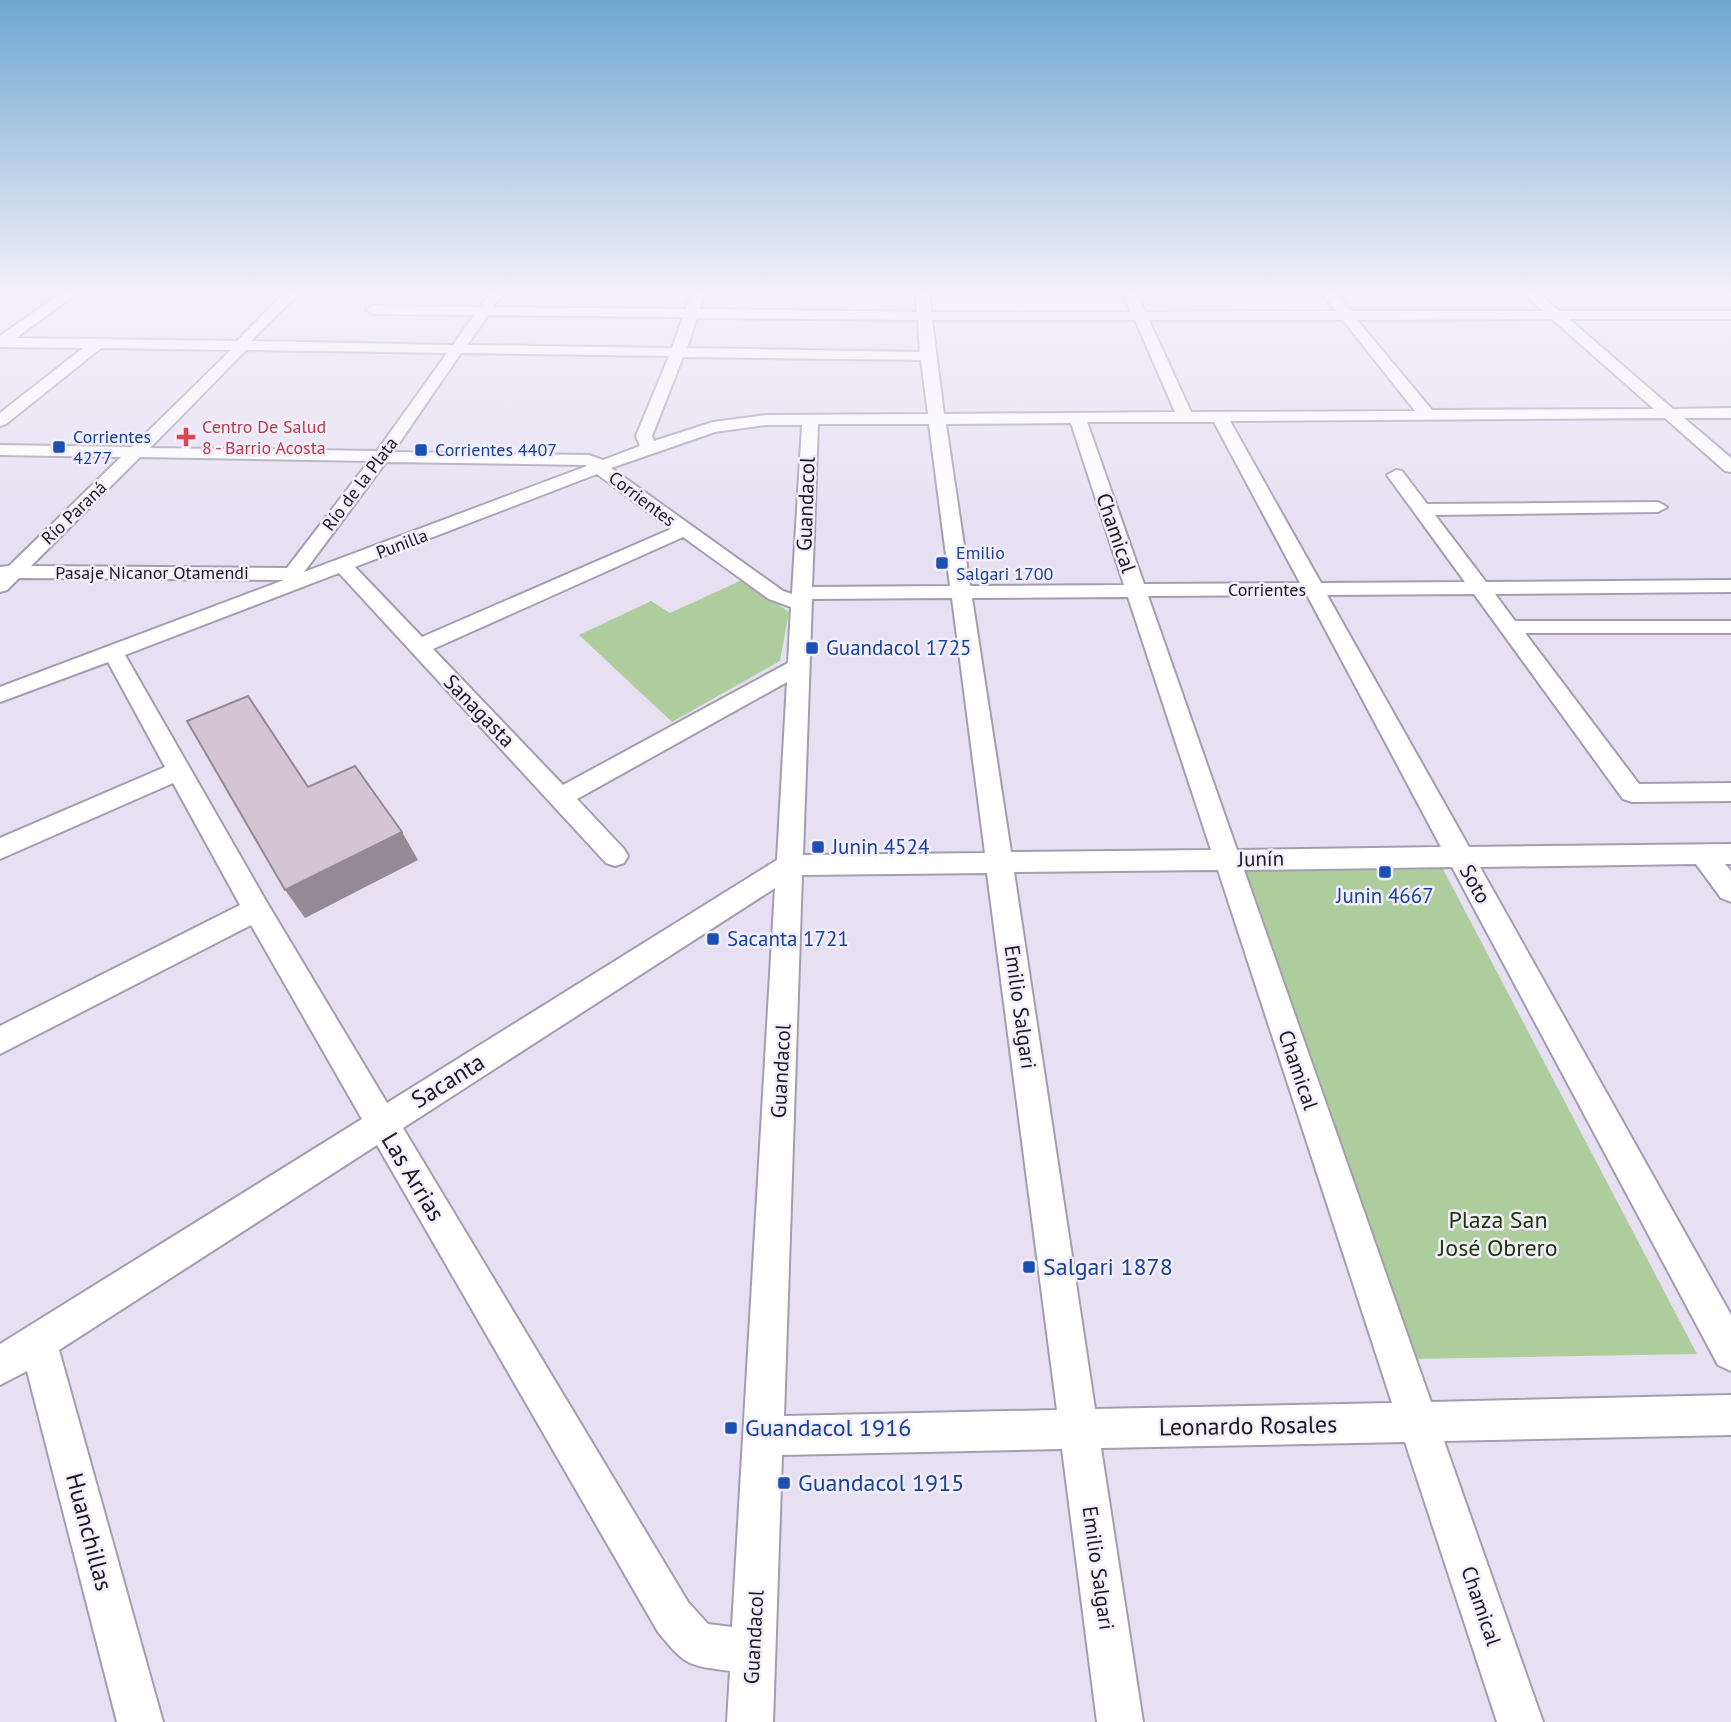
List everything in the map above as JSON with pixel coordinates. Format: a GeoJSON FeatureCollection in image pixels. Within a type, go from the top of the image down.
{"type":"FeatureCollection","features":[{"type":"Feature","properties":{"kind":"street"},"geometry":{"type":"LineString","coordinates":[[0,421],[63,371]]}},
{"type":"Feature","properties":{"kind":"street","name":"Río Paraná"},"geometry":{"type":"LineString","coordinates":[[5,577],[216,371]]}},
{"type":"Feature","properties":{"kind":"street","name":"Río de la Plata"},"geometry":{"type":"LineString","coordinates":[[297,577],[442,371]]}},
{"type":"Feature","properties":{"kind":"street"},"geometry":{"type":"LineString","coordinates":[[649,448],[644,436],[670,371]]}},
{"type":"Feature","properties":{"kind":"street","name":"Emilio Salgari"},"geometry":{"type":"LineString","coordinates":[[930,371],[1120,1722]]}},
{"type":"Feature","properties":{"kind":"street"},"geometry":{"type":"LineString","coordinates":[[1164,371],[1185,416]]}},
{"type":"Feature","properties":{"kind":"street"},"geometry":{"type":"LineString","coordinates":[[1391,371],[1427,415]]}},
{"type":"Feature","properties":{"kind":"street"},"geometry":{"type":"LineString","coordinates":[[1620,371],[1731,467]]}},
{"type":"Feature","properties":{"kind":"street"},"geometry":{"type":"LineString","coordinates":[[937,419],[1731,413]]}},
{"type":"Feature","properties":{"kind":"street","name":"Soto"},"geometry":{"type":"LineString","coordinates":[[1219,416],[1731,1352]]}},
{"type":"Feature","properties":{"kind":"street","name":"Chamical"},"geometry":{"type":"LineString","coordinates":[[1077,417],[1520,1722]]}},
{"type":"Feature","properties":{"kind":"street","name":"Punilla"},"geometry":{"type":"LineString","coordinates":[[0,695],[297,577],[342,566],[649,448],[733,423],[937,419]]}},
{"type":"Feature","properties":{"kind":"street","name":"Guandacol"},"geometry":{"type":"LineString","coordinates":[[750,1722],[810,420]]}},
{"type":"Feature","properties":{"kind":"street","name":"Corrientes"},"geometry":{"type":"LineString","coordinates":[[0,450],[589,460],[776,594],[802,598],[962,592],[1731,586]]}},
{"type":"Feature","properties":{"kind":"street"},"geometry":{"type":"LineString","coordinates":[[1396,475],[1632,793],[1731,792]]}},
{"type":"Feature","properties":{"kind":"street"},"geometry":{"type":"LineString","coordinates":[[1422,510],[1658,507]]}},
{"type":"Feature","properties":{"kind":"street"},"geometry":{"type":"LineString","coordinates":[[418,647],[684,530]]}},
{"type":"Feature","properties":{"kind":"street","name":"Sanagasta"},"geometry":{"type":"LineString","coordinates":[[342,566],[615,856]]}},
{"type":"Feature","properties":{"kind":"street","name":"Pasaje Nicanor Otamendi"},"geometry":{"type":"LineString","coordinates":[[5,577],[297,577]]}},
{"type":"Feature","properties":{"kind":"street"},"geometry":{"type":"LineString","coordinates":[[1508,627],[1731,627]]}},
{"type":"Feature","properties":{"kind":"street","name":"Las Arrias"},"geometry":{"type":"LineString","coordinates":[[113,652],[256,909],[673,1617],[696,1644],[754,1653]]}},
{"type":"Feature","properties":{"kind":"street"},"geometry":{"type":"LineString","coordinates":[[561,797],[799,666]]}},
{"type":"Feature","properties":{"kind":"street"},"geometry":{"type":"LineString","coordinates":[[0,849],[180,770]]}},
{"type":"Feature","properties":{"kind":"street","name":"Junín"},"geometry":{"type":"LineString","coordinates":[[790,864],[1731,853]]}},
{"type":"Feature","properties":{"kind":"street"},"geometry":{"type":"LineString","coordinates":[[1703,854],[1731,891]]}},
{"type":"Feature","properties":{"kind":"street","name":"Sacanta"},"geometry":{"type":"LineString","coordinates":[[0,1366],[790,864]]}},
{"type":"Feature","properties":{"kind":"street"},"geometry":{"type":"LineString","coordinates":[[0,1041],[256,909]]}},
{"type":"Feature","properties":{"kind":"street","name":"Huanchillas"},"geometry":{"type":"LineString","coordinates":[[38,1341],[140,1722]]}},
{"type":"Feature","properties":{"kind":"street","name":"Leonardo Rosales"},"geometry":{"type":"LineString","coordinates":[[764,1436],[1731,1415]]}},
{"type":"Feature","properties":{"kind":"green space"},"geometry":{"type":"Polygon","coordinates":[[[742,580],[789,612],[780,661],[672,722],[579,635],[651,601],[670,613],[742,580]]]}},
{"type":"Feature","properties":{"kind":"green space","name":"Plaza San José Obrero"},"geometry":{"type":"Polygon","coordinates":[[[1443,869],[1697,1354],[1413,1359],[1242,871],[1443,869]]]}},
{"type":"Feature","properties":{"kind":"building"},"geometry":{"type":"Polygon","coordinates":[[[248,696],[308,787],[355,766],[402,832],[285,890],[187,721],[248,696]]]}},
{"type":"Feature","properties":{"kind":"place","name":"Centro De Salud 8 - Barrio Acosta"},"geometry":{"type":"Point","coordinates":[186,437]}},
{"type":"Feature","properties":{"kind":"place","name":"Corrientes 4277"},"geometry":{"type":"Point","coordinates":[59,447]}},
{"type":"Feature","properties":{"kind":"place","name":"Corrientes 4407"},"geometry":{"type":"Point","coordinates":[421,450]}},
{"type":"Feature","properties":{"kind":"place","name":"Emilio Salgari 1700"},"geometry":{"type":"Point","coordinates":[942,563]}},
{"type":"Feature","properties":{"kind":"place","name":"Guandacol 1725"},"geometry":{"type":"Point","coordinates":[812,648]}},
{"type":"Feature","properties":{"kind":"place","name":"Junin 4524"},"geometry":{"type":"Point","coordinates":[818,847]}},
{"type":"Feature","properties":{"kind":"place","name":"Junin 4667"},"geometry":{"type":"Point","coordinates":[1385,872]}},
{"type":"Feature","properties":{"kind":"place","name":"Sacanta 1721"},"geometry":{"type":"Point","coordinates":[713,939]}},
{"type":"Feature","properties":{"kind":"place","name":"Salgari 1878"},"geometry":{"type":"Point","coordinates":[1029,1267]}},
{"type":"Feature","properties":{"kind":"place","name":"Guandacol 1916"},"geometry":{"type":"Point","coordinates":[731,1428]}},
{"type":"Feature","properties":{"kind":"place","name":"Guandacol 1915"},"geometry":{"type":"Point","coordinates":[784,1483]}}]}
